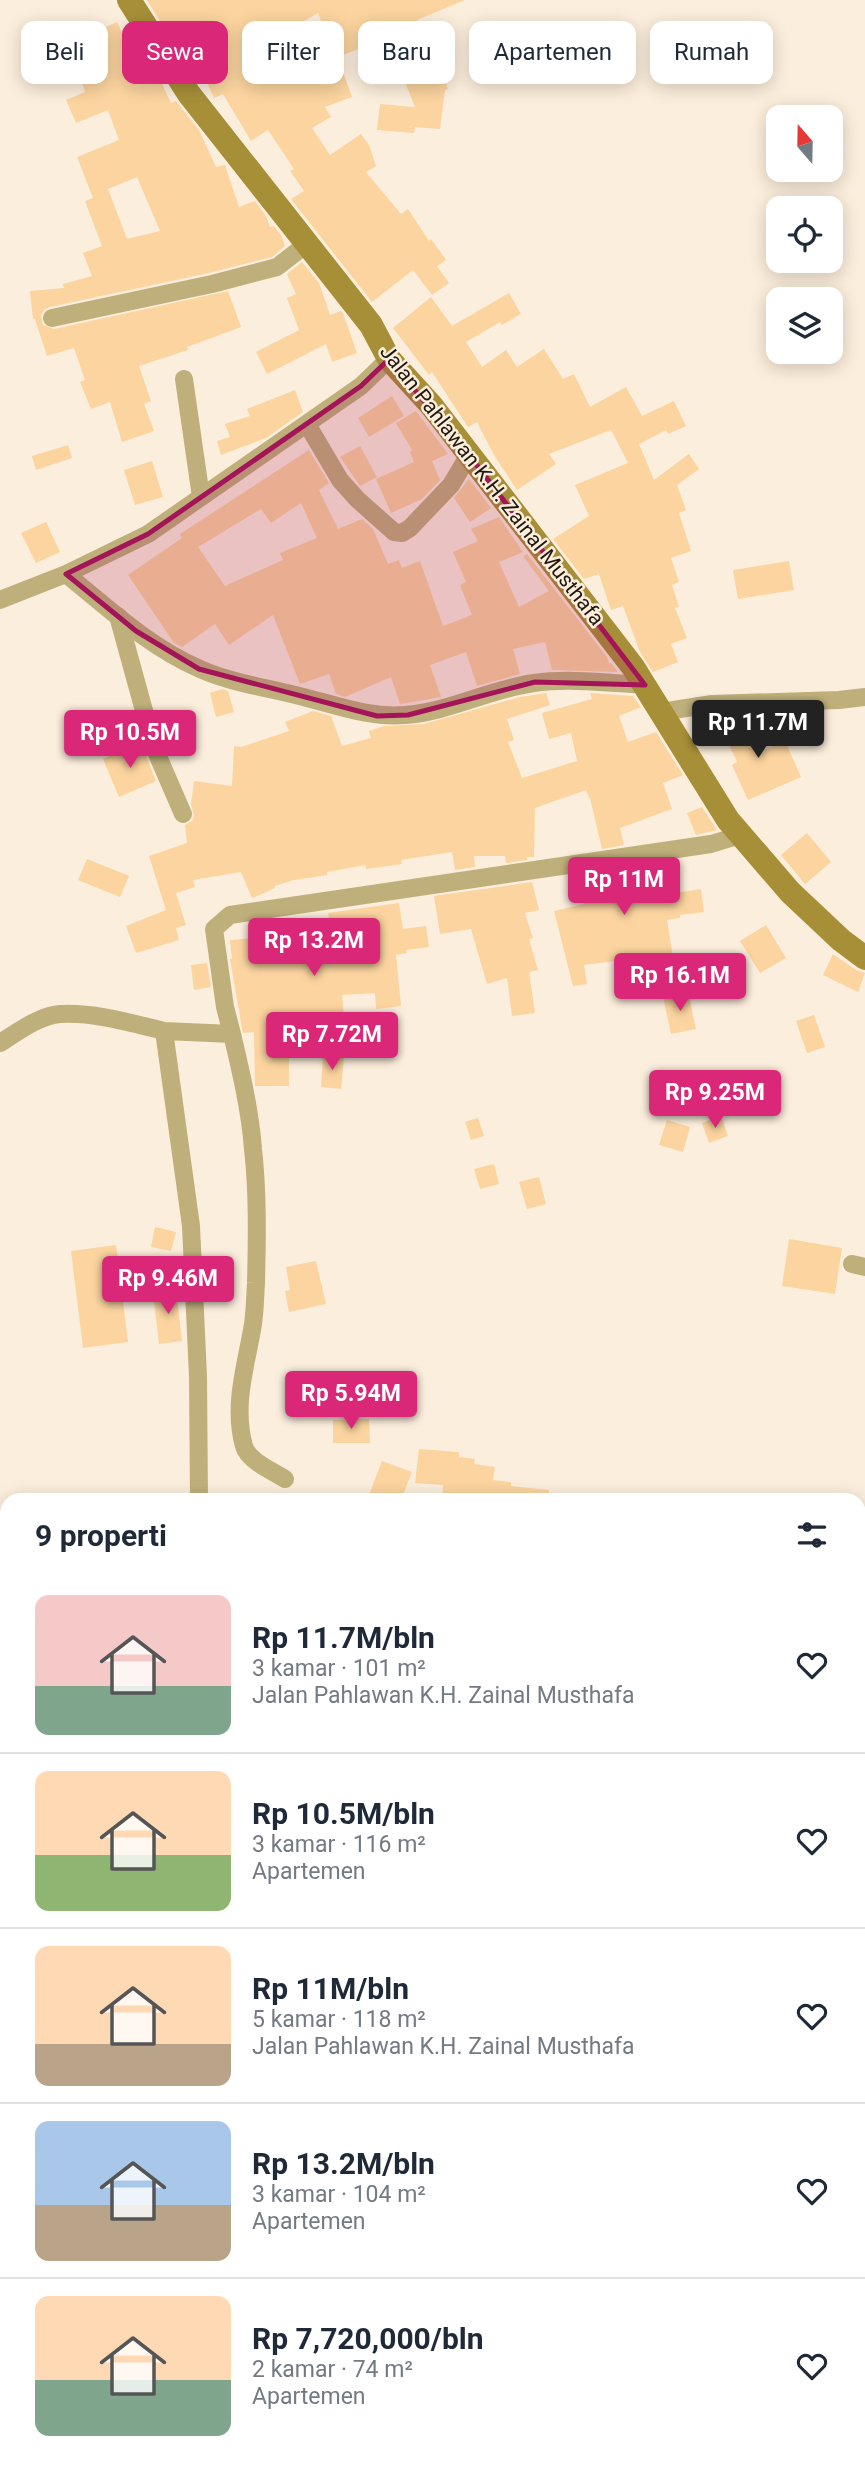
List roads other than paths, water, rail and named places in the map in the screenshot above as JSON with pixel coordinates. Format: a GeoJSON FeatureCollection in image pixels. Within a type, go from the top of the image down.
{"type":"FeatureCollection","features":[{"type":"Feature","properties":{"kind":"street","name":"Jalan Pahlawan K.H. Zainal Musthafa"},"geometry":{"type":"LineString","coordinates":[[130,0],[189,94],[371,324],[389,359],[431,405],[645,685],[728,820],[790,892],[841,940],[865,958]]}},
{"type":"Feature","properties":{"kind":"street"},"geometry":{"type":"LineString","coordinates":[[52,318],[212,284],[277,267],[308,243]]}},
{"type":"Feature","properties":{"kind":"street"},"geometry":{"type":"LineString","coordinates":[[0,600],[66,574],[148,534],[360,386],[389,359]]}},
{"type":"Feature","properties":{"kind":"street"},"geometry":{"type":"LineString","coordinates":[[184,379],[201,497]]}},
{"type":"Feature","properties":{"kind":"street"},"geometry":{"type":"LineString","coordinates":[[307,424],[340,480],[394,532],[402,533],[410,528],[452,485],[470,455]]}},
{"type":"Feature","properties":{"kind":"street"},"geometry":{"type":"LineString","coordinates":[[66,574],[159,647],[199,669],[247,685],[377,716],[408,715],[535,682],[645,685]]}},
{"type":"Feature","properties":{"kind":"street"},"geometry":{"type":"LineString","coordinates":[[118,616],[154,747],[183,814]]}},
{"type":"Feature","properties":{"kind":"street"},"geometry":{"type":"LineString","coordinates":[[662,712],[712,704],[839,701],[865,697]]}},
{"type":"Feature","properties":{"kind":"street"},"geometry":{"type":"LineString","coordinates":[[285,1479],[248,1455],[244,1448],[239,1401],[253,1328],[256,1235],[253,1150],[246,1096],[225,1007],[214,929],[230,915],[710,844],[741,835]]}},
{"type":"Feature","properties":{"kind":"street"},"geometry":{"type":"LineString","coordinates":[[0,1043],[31,1024],[58,1014],[114,1019],[164,1031],[232,1034]]}},
{"type":"Feature","properties":{"kind":"street"},"geometry":{"type":"LineString","coordinates":[[164,1031],[191,1226],[198,1376],[199,1493]]}}]}
